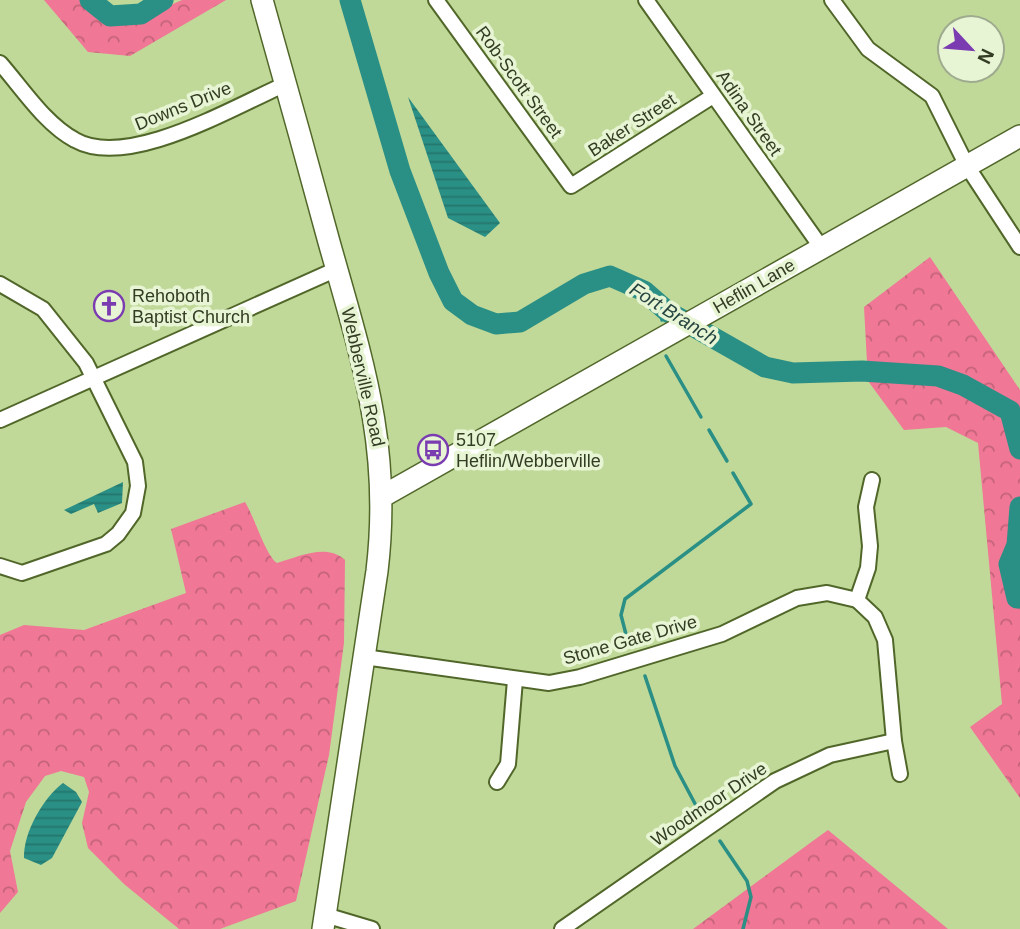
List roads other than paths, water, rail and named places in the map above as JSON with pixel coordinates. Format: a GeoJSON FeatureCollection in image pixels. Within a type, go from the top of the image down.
{"type":"FeatureCollection","features":[{"type":"Feature","properties":{"kind":"street","name":"Webberville Road"},"geometry":{"type":"LineString","coordinates":[[262,0],[374,409],[381,456],[383,496],[377,571],[324,922]]}},
{"type":"Feature","properties":{"kind":"street","name":"Rob-Scott Street"},"geometry":{"type":"LineString","coordinates":[[436,0],[571,186]]}},
{"type":"Feature","properties":{"kind":"street","name":"Adina Street"},"geometry":{"type":"LineString","coordinates":[[646,0],[821,247]]}},
{"type":"Feature","properties":{"kind":"street"},"geometry":{"type":"LineString","coordinates":[[832,0],[868,49],[932,96],[967,166],[1020,247]]}},
{"type":"Feature","properties":{"kind":"street","name":"Downs Drive"},"geometry":{"type":"LineString","coordinates":[[0,63],[59,130],[74,140],[102,150],[149,144],[286,85]]}},
{"type":"Feature","properties":{"kind":"street","name":"Baker Street"},"geometry":{"type":"LineString","coordinates":[[571,186],[713,96]]}},
{"type":"Feature","properties":{"kind":"street","name":"Heflin Lane"},"geometry":{"type":"LineString","coordinates":[[383,496],[1020,136]]}},
{"type":"Feature","properties":{"kind":"street"},"geometry":{"type":"LineString","coordinates":[[0,420],[337,269]]}},
{"type":"Feature","properties":{"kind":"street"},"geometry":{"type":"LineString","coordinates":[[0,284],[43,309],[94,377],[135,462],[138,486],[132,513],[118,534],[91,551],[22,573],[0,566]]}},
{"type":"Feature","properties":{"kind":"street"},"geometry":{"type":"LineString","coordinates":[[381,456],[416,478]]}},
{"type":"Feature","properties":{"kind":"street"},"geometry":{"type":"LineString","coordinates":[[872,480],[866,506],[870,546],[868,568],[857,600],[875,618],[885,639],[894,741],[900,774]]}},
{"type":"Feature","properties":{"kind":"street","name":"Stone Gate Drive"},"geometry":{"type":"LineString","coordinates":[[364,657],[549,683],[580,677],[722,634],[797,598],[827,593],[857,600]]}},
{"type":"Feature","properties":{"kind":"street"},"geometry":{"type":"LineString","coordinates":[[497,782],[508,764],[515,680]]}},
{"type":"Feature","properties":{"kind":"street","name":"Woodmoor Drive"},"geometry":{"type":"LineString","coordinates":[[562,929],[775,781],[830,755],[894,741]]}},
{"type":"Feature","properties":{"kind":"street"},"geometry":{"type":"LineString","coordinates":[[324,922],[372,929]]}},
{"type":"Feature","properties":{"kind":"water"},"geometry":{"type":"Polygon","coordinates":[[[408,97],[500,223],[485,237],[448,218],[408,97]]]}},
{"type":"Feature","properties":{"kind":"water"},"geometry":{"type":"Polygon","coordinates":[[[123,482],[122,503],[98,513],[94,504],[71,514],[64,510],[123,482]]]}},
{"type":"Feature","properties":{"kind":"water"},"geometry":{"type":"Polygon","coordinates":[[[63,783],[76,792],[82,802],[52,858],[41,865],[24,858],[27,838],[42,807],[63,783]]]}},
{"type":"Feature","properties":{"kind":"waterway","name":"Fort Branch"},"geometry":{"type":"LineString","coordinates":[[90,0],[110,16],[141,14],[163,0]]}},
{"type":"Feature","properties":{"kind":"waterway","name":"Fort Branch"},"geometry":{"type":"LineString","coordinates":[[350,0],[400,171],[439,273],[453,301],[472,315],[496,324],[520,322],[584,284],[610,276],[644,291],[668,312],[765,367],[793,373],[862,371],[938,376],[963,385],[1010,411],[1020,449]]}},
{"type":"Feature","properties":{"kind":"waterway"},"geometry":{"type":"LineString","coordinates":[[660,305],[662,320]]}},
{"type":"Feature","properties":{"kind":"waterway"},"geometry":{"type":"LineString","coordinates":[[666,356],[701,417]]}},
{"type":"Feature","properties":{"kind":"waterway"},"geometry":{"type":"LineString","coordinates":[[709,430],[727,461]]}},
{"type":"Feature","properties":{"kind":"waterway"},"geometry":{"type":"LineString","coordinates":[[629,646],[621,615],[625,599],[751,504],[733,473]]}},
{"type":"Feature","properties":{"kind":"waterway","name":"Fort Branch"},"geometry":{"type":"LineString","coordinates":[[1020,507],[1017,545],[1009,564],[1017,598],[1020,598]]}},
{"type":"Feature","properties":{"kind":"waterway"},"geometry":{"type":"LineString","coordinates":[[645,676],[675,766],[701,815]]}},
{"type":"Feature","properties":{"kind":"waterway"},"geometry":{"type":"LineString","coordinates":[[720,841],[747,881],[751,897],[743,929]]}},
{"type":"Feature","properties":{"kind":"place","name":"Rehoboth Baptist Church"},"geometry":{"type":"Point","coordinates":[109,306]}},
{"type":"Feature","properties":{"kind":"place","name":"5107 Heflin/Webberville"},"geometry":{"type":"Point","coordinates":[433,450]}}]}
